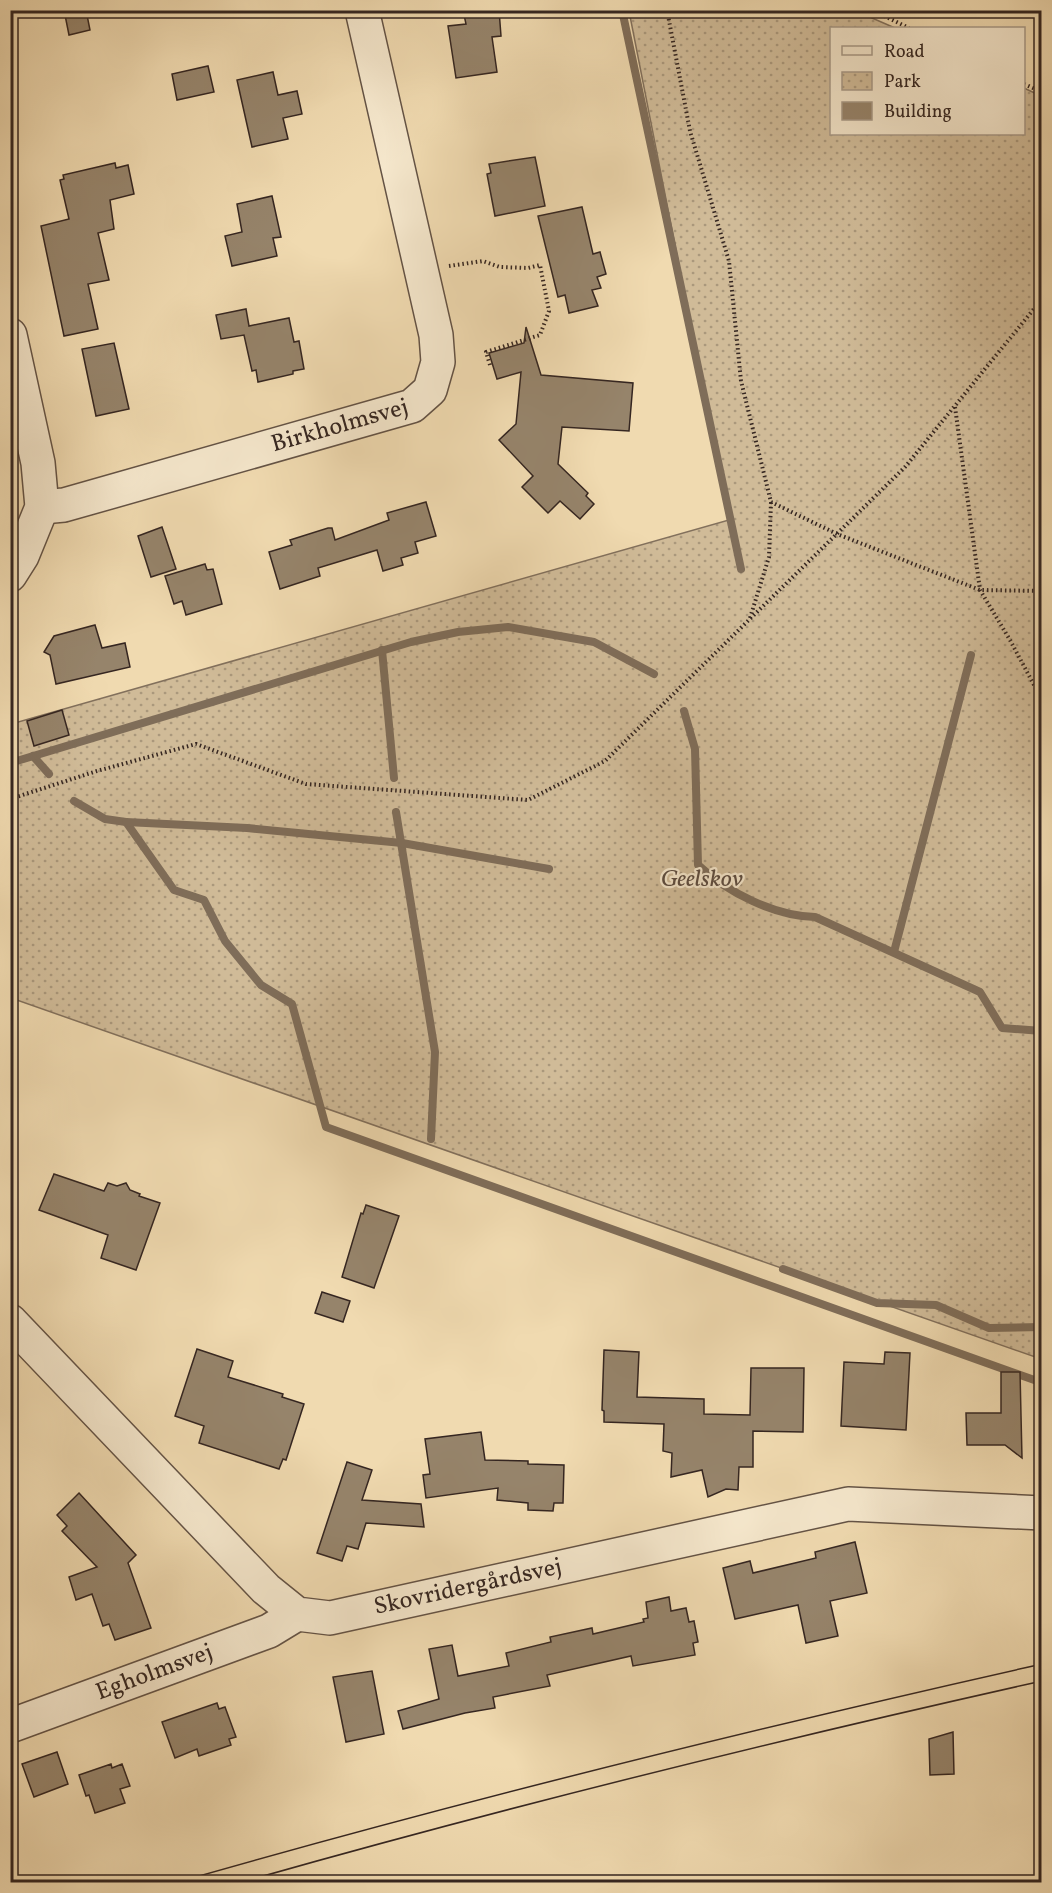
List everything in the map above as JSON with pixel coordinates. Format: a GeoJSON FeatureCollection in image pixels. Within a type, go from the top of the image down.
{"type":"FeatureCollection","features":[{"type":"Feature","properties":{"kind":"street","name":"Birkholmsvej"},"geometry":{"type":"LineString","coordinates":[[42,507],[64,505],[412,406],[430,390],[438,362],[436,335],[362,10]]}},
{"type":"Feature","properties":{"kind":"street"},"geometry":{"type":"LineString","coordinates":[[10,335],[38,463],[42,507],[22,556],[10,575]]}},
{"type":"Feature","properties":{"kind":"street"},"geometry":{"type":"LineString","coordinates":[[10,1322],[266,1589],[297,1614]]}},
{"type":"Feature","properties":{"kind":"street","name":"Skovridergårdsvej"},"geometry":{"type":"LineString","coordinates":[[297,1614],[330,1618],[849,1504],[1041,1513]]}},
{"type":"Feature","properties":{"kind":"street","name":"Egholmsvej"},"geometry":{"type":"LineString","coordinates":[[10,1726],[269,1631],[297,1614]]}},
{"type":"Feature","properties":{"kind":"path"},"geometry":{"type":"LineString","coordinates":[[667,10],[690,131],[729,261],[741,381],[771,502],[769,557],[750,619]]}},
{"type":"Feature","properties":{"kind":"path"},"geometry":{"type":"LineString","coordinates":[[872,10],[907,27]]}},
{"type":"Feature","properties":{"kind":"path"},"geometry":{"type":"LineString","coordinates":[[1025,85],[1041,92]]}},
{"type":"Feature","properties":{"kind":"path"},"geometry":{"type":"LineString","coordinates":[[421,270],[483,261],[500,267],[528,268],[540,265],[549,311],[540,335],[486,352],[490,365]]}},
{"type":"Feature","properties":{"kind":"path"},"geometry":{"type":"LineString","coordinates":[[10,799],[97,771],[196,744],[306,784],[528,800],[605,761],[905,467],[1041,299]]}},
{"type":"Feature","properties":{"kind":"path"},"geometry":{"type":"LineString","coordinates":[[955,407],[980,590],[1010,640],[1041,700]]}},
{"type":"Feature","properties":{"kind":"path"},"geometry":{"type":"LineString","coordinates":[[771,502],[837,534],[980,590],[1041,591]]}},
{"type":"Feature","properties":{"kind":"green space","name":"Geelskov"},"geometry":{"type":"Polygon","coordinates":[[[629,11],[856,11],[893,27],[830,27],[830,135],[1025,135],[1025,88],[1041,96],[1041,1359],[11,998],[11,724],[729,520],[629,11]]]}},
{"type":"Feature","properties":{"kind":"building"},"geometry":{"type":"Polygon","coordinates":[[[64,10],[86,10],[90,30],[69,35],[64,10]]]}},
{"type":"Feature","properties":{"kind":"building"},"geometry":{"type":"Polygon","coordinates":[[[463,10],[499,10],[501,36],[492,37],[497,72],[456,78],[448,26],[466,24],[463,10]]]}},
{"type":"Feature","properties":{"kind":"building"},"geometry":{"type":"Polygon","coordinates":[[[208,66],[214,92],[177,100],[172,74],[208,66]]]}},
{"type":"Feature","properties":{"kind":"building"},"geometry":{"type":"Polygon","coordinates":[[[273,72],[278,95],[297,91],[302,114],[283,118],[288,139],[252,147],[237,80],[273,72]]]}},
{"type":"Feature","properties":{"kind":"building"},"geometry":{"type":"Polygon","coordinates":[[[535,157],[545,206],[495,216],[487,174],[491,173],[489,164],[535,157]]]}},
{"type":"Feature","properties":{"kind":"building"},"geometry":{"type":"Polygon","coordinates":[[[115,163],[116,168],[128,165],[134,194],[110,200],[114,229],[98,233],[109,280],[88,284],[98,329],[64,336],[41,226],[69,219],[60,180],[64,179],[63,175],[115,163]]]}},
{"type":"Feature","properties":{"kind":"building"},"geometry":{"type":"Polygon","coordinates":[[[272,196],[281,237],[273,238],[277,256],[232,266],[225,236],[242,232],[237,204],[272,196]]]}},
{"type":"Feature","properties":{"kind":"building"},"geometry":{"type":"Polygon","coordinates":[[[582,207],[593,254],[600,252],[606,274],[597,277],[601,288],[592,290],[598,306],[569,313],[565,295],[558,297],[538,216],[582,207]]]}},
{"type":"Feature","properties":{"kind":"building"},"geometry":{"type":"Polygon","coordinates":[[[246,309],[249,326],[289,318],[294,342],[299,341],[304,369],[293,371],[293,374],[258,382],[256,370],[252,371],[244,335],[221,339],[216,315],[246,309]]]}},
{"type":"Feature","properties":{"kind":"building"},"geometry":{"type":"Polygon","coordinates":[[[526,327],[541,375],[633,383],[629,431],[562,427],[558,464],[588,493],[586,496],[594,504],[580,519],[560,501],[548,513],[522,487],[533,476],[499,440],[516,424],[521,372],[497,379],[489,353],[524,343],[526,327]]]}},
{"type":"Feature","properties":{"kind":"building"},"geometry":{"type":"Polygon","coordinates":[[[114,343],[129,409],[96,416],[82,349],[114,343]]]}},
{"type":"Feature","properties":{"kind":"building"},"geometry":{"type":"Polygon","coordinates":[[[426,502],[436,536],[415,542],[418,553],[401,558],[403,565],[383,571],[377,550],[318,568],[320,576],[280,589],[269,552],[292,545],[290,540],[328,528],[332,528],[335,540],[389,520],[387,513],[426,502]]]}},
{"type":"Feature","properties":{"kind":"building"},"geometry":{"type":"Polygon","coordinates":[[[162,527],[176,569],[151,577],[138,536],[162,527]]]}},
{"type":"Feature","properties":{"kind":"building"},"geometry":{"type":"Polygon","coordinates":[[[205,564],[207,570],[213,569],[222,604],[186,615],[182,601],[174,604],[165,576],[205,564]]]}},
{"type":"Feature","properties":{"kind":"building"},"geometry":{"type":"Polygon","coordinates":[[[95,625],[102,648],[125,643],[130,667],[56,684],[50,655],[44,652],[54,636],[95,625]]]}},
{"type":"Feature","properties":{"kind":"building"},"geometry":{"type":"Polygon","coordinates":[[[62,710],[69,735],[34,746],[27,721],[62,710]]]}},
{"type":"Feature","properties":{"kind":"building"},"geometry":{"type":"Polygon","coordinates":[[[54,1174],[104,1191],[108,1183],[117,1186],[126,1183],[130,1190],[140,1194],[139,1196],[160,1203],[136,1270],[101,1258],[108,1235],[39,1210],[54,1174]]]}},
{"type":"Feature","properties":{"kind":"building"},"geometry":{"type":"Polygon","coordinates":[[[366,1205],[399,1216],[374,1288],[342,1277],[361,1213],[363,1214],[366,1205]]]}},
{"type":"Feature","properties":{"kind":"building"},"geometry":{"type":"Polygon","coordinates":[[[322,1292],[350,1301],[343,1322],[315,1313],[322,1292]]]}},
{"type":"Feature","properties":{"kind":"building"},"geometry":{"type":"Polygon","coordinates":[[[197,1349],[233,1361],[228,1377],[283,1394],[282,1397],[304,1404],[286,1460],[283,1459],[279,1469],[199,1443],[204,1426],[175,1416],[197,1349]]]}},
{"type":"Feature","properties":{"kind":"building"},"geometry":{"type":"Polygon","coordinates":[[[604,1350],[639,1352],[637,1397],[704,1399],[704,1414],[750,1415],[751,1368],[804,1368],[803,1432],[753,1431],[753,1467],[739,1467],[738,1490],[726,1489],[708,1497],[702,1470],[671,1477],[672,1453],[663,1451],[664,1424],[604,1422],[604,1411],[602,1410],[604,1350]]]}},
{"type":"Feature","properties":{"kind":"building"},"geometry":{"type":"Polygon","coordinates":[[[885,1352],[910,1353],[906,1430],[841,1426],[844,1362],[884,1364],[885,1352]]]}},
{"type":"Feature","properties":{"kind":"building"},"geometry":{"type":"Polygon","coordinates":[[[1001,1372],[1020,1372],[1022,1458],[1005,1445],[967,1445],[966,1413],[1001,1413],[1001,1372]]]}},
{"type":"Feature","properties":{"kind":"building"},"geometry":{"type":"Polygon","coordinates":[[[481,1432],[485,1460],[564,1465],[563,1503],[554,1503],[553,1511],[528,1510],[528,1503],[497,1500],[498,1488],[426,1498],[423,1475],[430,1474],[425,1439],[481,1432]]]}},
{"type":"Feature","properties":{"kind":"building"},"geometry":{"type":"Polygon","coordinates":[[[347,1462],[372,1470],[362,1500],[421,1504],[424,1527],[366,1523],[358,1549],[347,1546],[342,1561],[317,1553],[347,1462]]]}},
{"type":"Feature","properties":{"kind":"building"},"geometry":{"type":"Polygon","coordinates":[[[79,1493],[136,1555],[128,1563],[151,1628],[115,1640],[109,1624],[103,1626],[92,1594],[76,1600],[69,1577],[97,1567],[62,1531],[67,1526],[57,1515],[79,1493]]]}},
{"type":"Feature","properties":{"kind":"building"},"geometry":{"type":"Polygon","coordinates":[[[855,1542],[867,1593],[830,1601],[838,1636],[806,1643],[798,1605],[735,1619],[723,1568],[750,1561],[753,1573],[816,1558],[815,1552],[855,1542]]]}},
{"type":"Feature","properties":{"kind":"building"},"geometry":{"type":"Polygon","coordinates":[[[669,1597],[671,1611],[686,1608],[689,1622],[694,1621],[698,1642],[693,1643],[695,1655],[633,1666],[631,1656],[547,1675],[550,1686],[493,1697],[495,1708],[465,1713],[403,1729],[398,1711],[439,1699],[429,1649],[452,1645],[458,1676],[509,1666],[506,1653],[551,1642],[550,1637],[592,1628],[593,1634],[644,1622],[643,1619],[648,1618],[646,1602],[669,1597]]]}},
{"type":"Feature","properties":{"kind":"building"},"geometry":{"type":"Polygon","coordinates":[[[372,1671],[384,1734],[346,1742],[333,1677],[372,1671]]]}},
{"type":"Feature","properties":{"kind":"building"},"geometry":{"type":"Polygon","coordinates":[[[217,1703],[219,1709],[225,1707],[236,1737],[229,1739],[231,1745],[199,1756],[197,1749],[175,1758],[162,1722],[217,1703]]]}},
{"type":"Feature","properties":{"kind":"building"},"geometry":{"type":"Polygon","coordinates":[[[953,1732],[954,1774],[930,1775],[929,1739],[953,1732]]]}},
{"type":"Feature","properties":{"kind":"building"},"geometry":{"type":"Polygon","coordinates":[[[57,1752],[68,1784],[34,1797],[22,1764],[57,1752]]]}},
{"type":"Feature","properties":{"kind":"building"},"geometry":{"type":"Polygon","coordinates":[[[111,1764],[112,1768],[122,1764],[130,1786],[120,1789],[125,1803],[95,1813],[79,1775],[111,1764]]]}},
{"type":"Feature","properties":{"kind":"waterway"},"geometry":{"type":"LineString","coordinates":[[622,10],[741,569]]}},
{"type":"Feature","properties":{"kind":"waterway"},"geometry":{"type":"LineString","coordinates":[[10,763],[411,642],[458,632],[508,627],[594,642],[654,674]]}},
{"type":"Feature","properties":{"kind":"waterway"},"geometry":{"type":"LineString","coordinates":[[382,650],[394,778]]}},
{"type":"Feature","properties":{"kind":"waterway"},"geometry":{"type":"LineString","coordinates":[[894,952],[971,655]]}},
{"type":"Feature","properties":{"kind":"waterway"},"geometry":{"type":"LineString","coordinates":[[684,711],[695,749],[698,865],[723,885],[753,901],[784,912],[815,917],[980,992],[1002,1028],[1042,1031]]}},
{"type":"Feature","properties":{"kind":"waterway"},"geometry":{"type":"LineString","coordinates":[[33,756],[49,774]]}},
{"type":"Feature","properties":{"kind":"waterway"},"geometry":{"type":"LineString","coordinates":[[74,801],[105,819],[126,822],[174,890],[204,900],[225,941],[261,985],[292,1004],[326,1127],[1040,1382]]}},
{"type":"Feature","properties":{"kind":"waterway"},"geometry":{"type":"LineString","coordinates":[[396,812],[435,1052],[431,1139]]}},
{"type":"Feature","properties":{"kind":"waterway"},"geometry":{"type":"LineString","coordinates":[[126,822],[247,828],[402,843],[549,869]]}},
{"type":"Feature","properties":{"kind":"waterway"},"geometry":{"type":"LineString","coordinates":[[783,1269],[877,1303],[936,1305],[989,1328],[1042,1327]]}},
{"type":"Feature","properties":{"kind":"tram line"},"geometry":{"type":"LineString","coordinates":[[178,1882],[393,1822],[608,1767],[1042,1664]]}},
{"type":"Feature","properties":{"kind":"tram line"},"geometry":{"type":"LineString","coordinates":[[242,1882],[441,1827],[640,1776],[1042,1681]]}}]}
